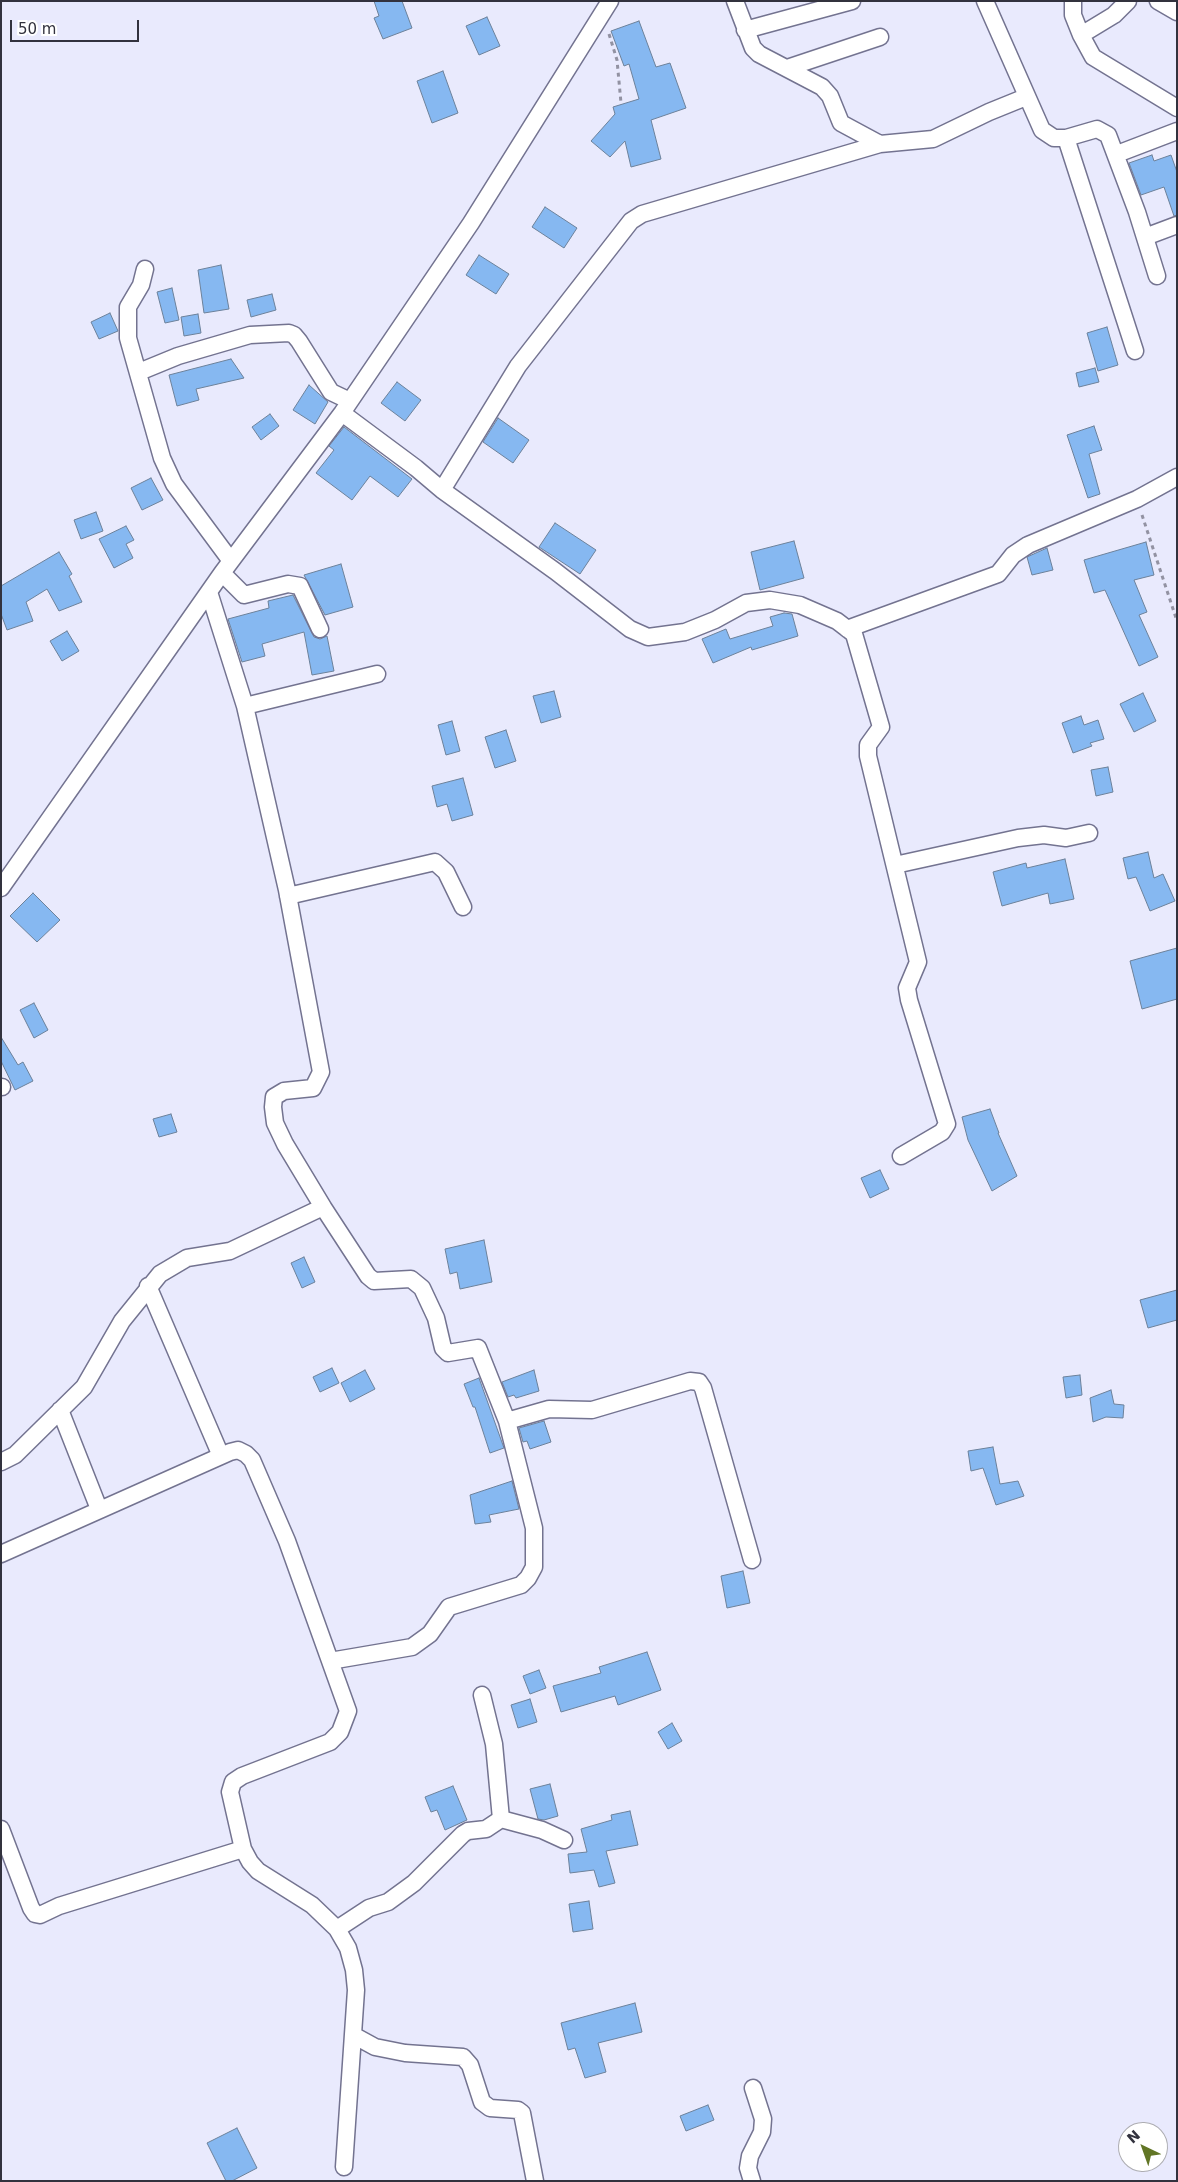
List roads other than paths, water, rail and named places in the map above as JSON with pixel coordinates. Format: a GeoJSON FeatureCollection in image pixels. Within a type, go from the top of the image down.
{"type":"FeatureCollection","features":[{"type":"Feature","properties":{"kind":"street"},"geometry":{"type":"LineString","coordinates":[[735,1],[753,48],[759,54],[787,68],[826,92],[830,96],[841,123],[880,144]]}},
{"type":"Feature","properties":{"kind":"street"},"geometry":{"type":"LineString","coordinates":[[745,30],[852,1]]}},
{"type":"Feature","properties":{"kind":"street"},"geometry":{"type":"LineString","coordinates":[[985,1],[1042,130],[1054,138],[1066,138],[1097,129],[1108,135],[1117,154],[1157,276]]}},
{"type":"Feature","properties":{"kind":"street"},"geometry":{"type":"LineString","coordinates":[[1081,36],[1114,15],[1128,1]]}},
{"type":"Feature","properties":{"kind":"street"},"geometry":{"type":"LineString","coordinates":[[1158,1],[1177,12]]}},
{"type":"Feature","properties":{"kind":"street"},"geometry":{"type":"LineString","coordinates":[[1072,3],[1081,36],[1093,58],[1177,108]]}},
{"type":"Feature","properties":{"kind":"street"},"geometry":{"type":"LineString","coordinates":[[1,888],[209,592],[346,407],[471,223],[606,8]]}},
{"type":"Feature","properties":{"kind":"street"},"geometry":{"type":"LineString","coordinates":[[787,68],[880,38]]}},
{"type":"Feature","properties":{"kind":"street"},"geometry":{"type":"LineString","coordinates":[[442,490],[518,366],[631,221],[642,214],[880,144],[933,139],[988,112],[1026,97]]}},
{"type":"Feature","properties":{"kind":"street"},"geometry":{"type":"LineString","coordinates":[[1117,154],[1177,131]]}},
{"type":"Feature","properties":{"kind":"street"},"geometry":{"type":"LineString","coordinates":[[1066,138],[1135,351]]}},
{"type":"Feature","properties":{"kind":"street"},"geometry":{"type":"LineString","coordinates":[[1145,236],[1177,225]]}},
{"type":"Feature","properties":{"kind":"street"},"geometry":{"type":"LineString","coordinates":[[144,269],[141,285],[128,307],[126,319],[130,349],[139,372],[162,458],[174,484],[244,596],[288,584],[300,586],[320,628]]}},
{"type":"Feature","properties":{"kind":"street"},"geometry":{"type":"LineString","coordinates":[[139,372],[178,356],[250,335],[289,333],[294,335],[299,341],[331,392],[416,468],[442,490],[630,629],[648,637],[685,632],[715,620],[746,603],[770,600],[800,605],[837,622],[854,634],[881,727],[868,745],[868,756],[918,962],[910,978],[908,988],[909,1000],[946,1124],[942,1132],[901,1156]]}},
{"type":"Feature","properties":{"kind":"street"},"geometry":{"type":"LineString","coordinates":[[847,629],[998,574],[1012,555],[1028,545],[1137,498],[1177,477]]}},
{"type":"Feature","properties":{"kind":"street"},"geometry":{"type":"LineString","coordinates":[[209,592],[245,706],[288,896],[321,1072],[313,1088],[284,1091],[274,1097],[275,1123],[285,1144],[323,1207],[368,1276],[374,1281],[411,1280],[422,1288],[436,1318],[444,1348],[448,1352],[478,1348],[507,1421],[534,1528],[534,1568],[532,1574],[521,1584],[449,1607],[430,1634],[412,1647],[330,1661]]}},
{"type":"Feature","properties":{"kind":"street"},"geometry":{"type":"LineString","coordinates":[[245,706],[377,674]]}},
{"type":"Feature","properties":{"kind":"street"},"geometry":{"type":"LineString","coordinates":[[895,865],[1018,838],[1044,835],[1066,838],[1089,833]]}},
{"type":"Feature","properties":{"kind":"street"},"geometry":{"type":"LineString","coordinates":[[288,896],[435,862],[446,872],[463,906]]}},
{"type":"Feature","properties":{"kind":"street"},"geometry":{"type":"LineString","coordinates":[[1,1462],[15,1454],[84,1387],[106,1346],[148,1286],[160,1274],[187,1258],[230,1251],[323,1207]]}},
{"type":"Feature","properties":{"kind":"street"},"geometry":{"type":"LineString","coordinates":[[148,1286],[221,1456]]}},
{"type":"Feature","properties":{"kind":"street"},"geometry":{"type":"LineString","coordinates":[[507,1421],[549,1410],[592,1410],[690,1382],[699,1382],[703,1388],[752,1560]]}},
{"type":"Feature","properties":{"kind":"street"},"geometry":{"type":"LineString","coordinates":[[60,1410],[99,1509]]}},
{"type":"Feature","properties":{"kind":"street"},"geometry":{"type":"LineString","coordinates":[[1,1554],[221,1456],[238,1450],[252,1460],[286,1542],[348,1711],[340,1732],[319,1748],[242,1776],[233,1782],[230,1792],[243,1849],[250,1862],[258,1871],[312,1905],[337,1929],[348,1948],[354,1970],[356,1990],[344,2167]]}},
{"type":"Feature","properties":{"kind":"street"},"geometry":{"type":"LineString","coordinates":[[482,1695],[494,1744],[501,1820]]}},
{"type":"Feature","properties":{"kind":"street"},"geometry":{"type":"LineString","coordinates":[[337,1929],[369,1908],[388,1902],[414,1883],[468,1831],[486,1828],[501,1820],[542,1830],[564,1840]]}},
{"type":"Feature","properties":{"kind":"street"},"geometry":{"type":"LineString","coordinates":[[1,1829],[31,1908],[35,1914],[40,1915],[60,1906],[243,1849]]}},
{"type":"Feature","properties":{"kind":"street"},"geometry":{"type":"LineString","coordinates":[[353,2035],[375,2047],[463,2057],[470,2065],[482,2102],[490,2108],[518,2110],[522,2113],[535,2181]]}},
{"type":"Feature","properties":{"kind":"street"},"geometry":{"type":"LineString","coordinates":[[752,2181],[748,2168],[749,2162],[762,2132],[763,2119],[753,2088]]}}]}
